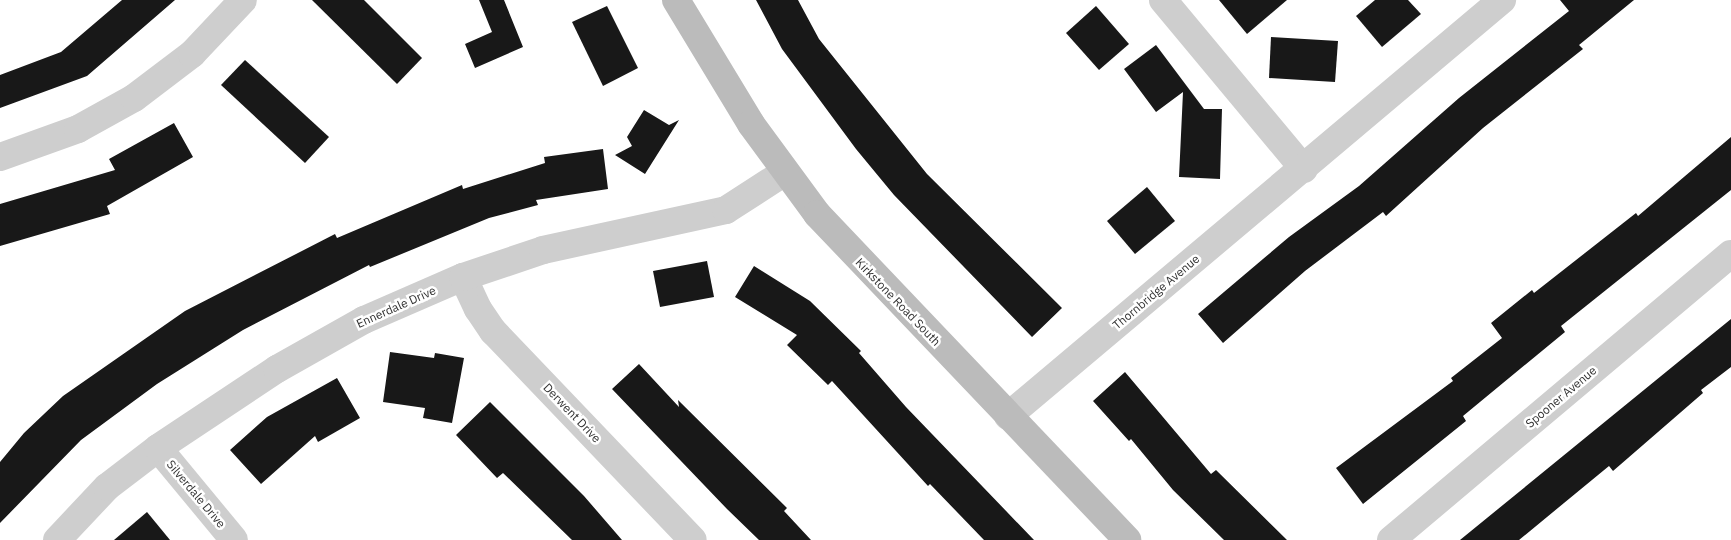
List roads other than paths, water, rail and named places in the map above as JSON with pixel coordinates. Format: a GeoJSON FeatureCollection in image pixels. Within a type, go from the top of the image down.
{"type":"FeatureCollection","features":[{"type":"Feature","properties":{"kind":"street"},"geometry":{"type":"LineString","coordinates":[[0,157],[78,129],[134,98],[192,54],[243,0]]}},
{"type":"Feature","properties":{"kind":"street","name":"Kirkstone Road South"},"geometry":{"type":"LineString","coordinates":[[676,0],[698,41],[785,172],[837,237],[1126,540]]}},
{"type":"Feature","properties":{"kind":"street"},"geometry":{"type":"LineString","coordinates":[[1163,0],[1304,168]]}},
{"type":"Feature","properties":{"kind":"street","name":"Thornbridge Avenue"},"geometry":{"type":"LineString","coordinates":[[1008,416],[1502,0]]}},
{"type":"Feature","properties":{"kind":"street","name":"Ennerdale Drive"},"geometry":{"type":"LineString","coordinates":[[57,540],[107,487],[158,448],[318,344],[364,320],[463,278],[576,240],[726,210],[785,172]]}},
{"type":"Feature","properties":{"kind":"street","name":"Spooner Avenue"},"geometry":{"type":"LineString","coordinates":[[1391,540],[1731,254]]}},
{"type":"Feature","properties":{"kind":"street","name":"Derwent Drive"},"geometry":{"type":"LineString","coordinates":[[463,278],[478,310],[493,331],[693,540]]}},
{"type":"Feature","properties":{"kind":"street","name":"Silverdale Drive"},"geometry":{"type":"LineString","coordinates":[[158,448],[234,540]]}}]}
